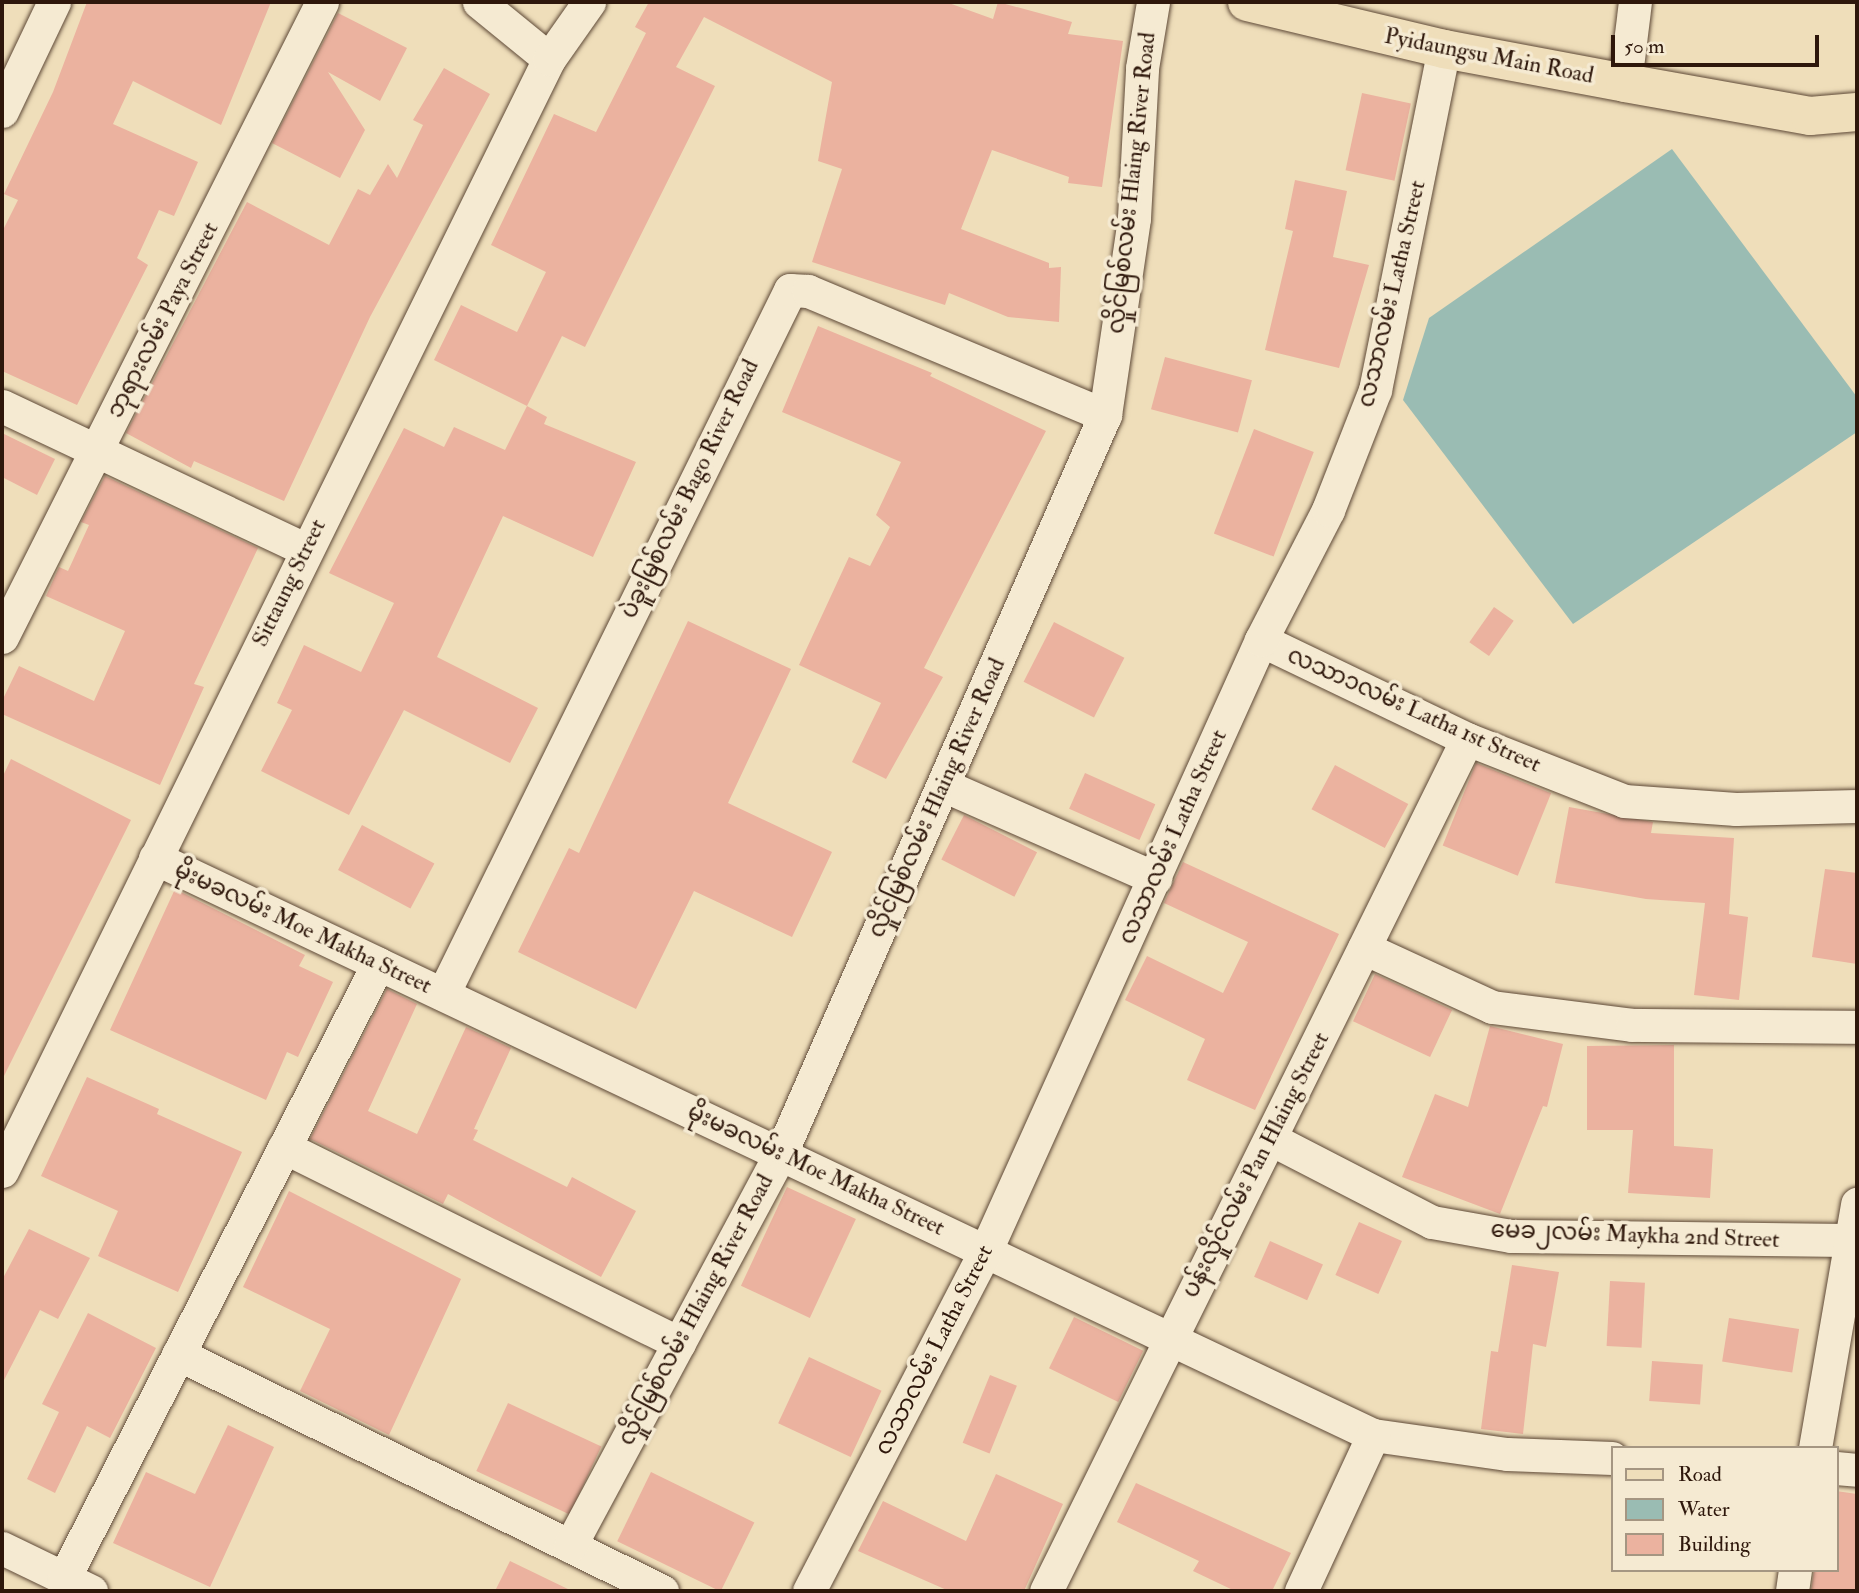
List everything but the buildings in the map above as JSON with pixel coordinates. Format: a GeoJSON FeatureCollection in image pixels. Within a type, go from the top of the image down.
{"type":"FeatureCollection","features":[{"type":"Feature","properties":{"kind":"main road","name":"Pyidaungsu Main Road"},"geometry":{"type":"LineString","coordinates":[[1247,2],[1444,49],[1625,83],[1810,116],[1857,112]]}},
{"type":"Feature","properties":{"kind":"street"},"geometry":{"type":"LineString","coordinates":[[2,111],[54,2]]}},
{"type":"Feature","properties":{"kind":"street","name":"ဘုရားလမ်း Paya Street"},"geometry":{"type":"LineString","coordinates":[[2,637],[322,2]]}},
{"type":"Feature","properties":{"kind":"street"},"geometry":{"type":"LineString","coordinates":[[479,2],[550,58]]}},
{"type":"Feature","properties":{"kind":"street","name":"Sittaung Street"},"geometry":{"type":"LineString","coordinates":[[2,1171],[305,549],[550,58],[589,2]]}},
{"type":"Feature","properties":{"kind":"street","name":"လှိုင်မြစ်လမ်း Hlaing River Road"},"geometry":{"type":"LineString","coordinates":[[570,1546],[781,1153],[1105,415],[1134,218],[1142,68],[1153,2]]}},
{"type":"Feature","properties":{"kind":"street"},"geometry":{"type":"LineString","coordinates":[[1625,83],[1635,2]]}},
{"type":"Feature","properties":{"kind":"street","name":"လသာလမ်း Latha Street"},"geometry":{"type":"LineString","coordinates":[[808,1591],[986,1250],[1261,640],[1328,510],[1375,390],[1444,49]]}},
{"type":"Feature","properties":{"kind":"street","name":"ပဲခူးမြစ်လမ်း Bago River Road"},"geometry":{"type":"LineString","coordinates":[[443,994],[790,290],[808,292],[1105,415]]}},
{"type":"Feature","properties":{"kind":"street"},"geometry":{"type":"LineString","coordinates":[[2,406],[305,549]]}},
{"type":"Feature","properties":{"kind":"street","name":"လသာ၁လမ်း Latha 1st Street"},"geometry":{"type":"LineString","coordinates":[[1261,640],[1467,739],[1624,801],[1736,809],[1857,806]]}},
{"type":"Feature","properties":{"kind":"street","name":"ပန်းလှိုင်လမ်း Pan Hlaing Street"},"geometry":{"type":"LineString","coordinates":[[1046,1591],[1467,739]]}},
{"type":"Feature","properties":{"kind":"street"},"geometry":{"type":"LineString","coordinates":[[943,785],[1155,878]]}},
{"type":"Feature","properties":{"kind":"street","name":"မိုးမခလမ်း Moe Makha Street"},"geometry":{"type":"LineString","coordinates":[[155,858],[1170,1336],[1373,1435],[1507,1454],[1610,1458]]}},
{"type":"Feature","properties":{"kind":"street"},"geometry":{"type":"LineString","coordinates":[[1364,948],[1492,1007],[1632,1025],[1857,1027]]}},
{"type":"Feature","properties":{"kind":"street"},"geometry":{"type":"LineString","coordinates":[[2,1548],[78,1585],[178,1354],[379,964]]}},
{"type":"Feature","properties":{"kind":"street","name":"မေခ၂လမ်း Maykha 2nd Street"},"geometry":{"type":"LineString","coordinates":[[1271,1139],[1432,1222],[1498,1234],[1851,1240]]}},
{"type":"Feature","properties":{"kind":"street"},"geometry":{"type":"LineString","coordinates":[[284,1147],[678,1343]]}},
{"type":"Feature","properties":{"kind":"street"},"geometry":{"type":"LineString","coordinates":[[1815,1446],[1857,1204]]}},
{"type":"Feature","properties":{"kind":"street"},"geometry":{"type":"LineString","coordinates":[[178,1354],[662,1591]]}},
{"type":"Feature","properties":{"kind":"street"},"geometry":{"type":"LineString","coordinates":[[1301,1591],[1373,1435]]}},
{"type":"Feature","properties":{"kind":"street"},"geometry":{"type":"LineString","coordinates":[[1838,1468],[1857,1470]]}},
{"type":"Feature","properties":{"kind":"street"},"geometry":{"type":"LineString","coordinates":[[1792,1591],[1795,1572]]}},
{"type":"Feature","properties":{"kind":"water"},"geometry":{"type":"Polygon","coordinates":[[[1672,149],[1857,397],[1857,432],[1573,624],[1403,400],[1429,318],[1672,149]]]}}]}
